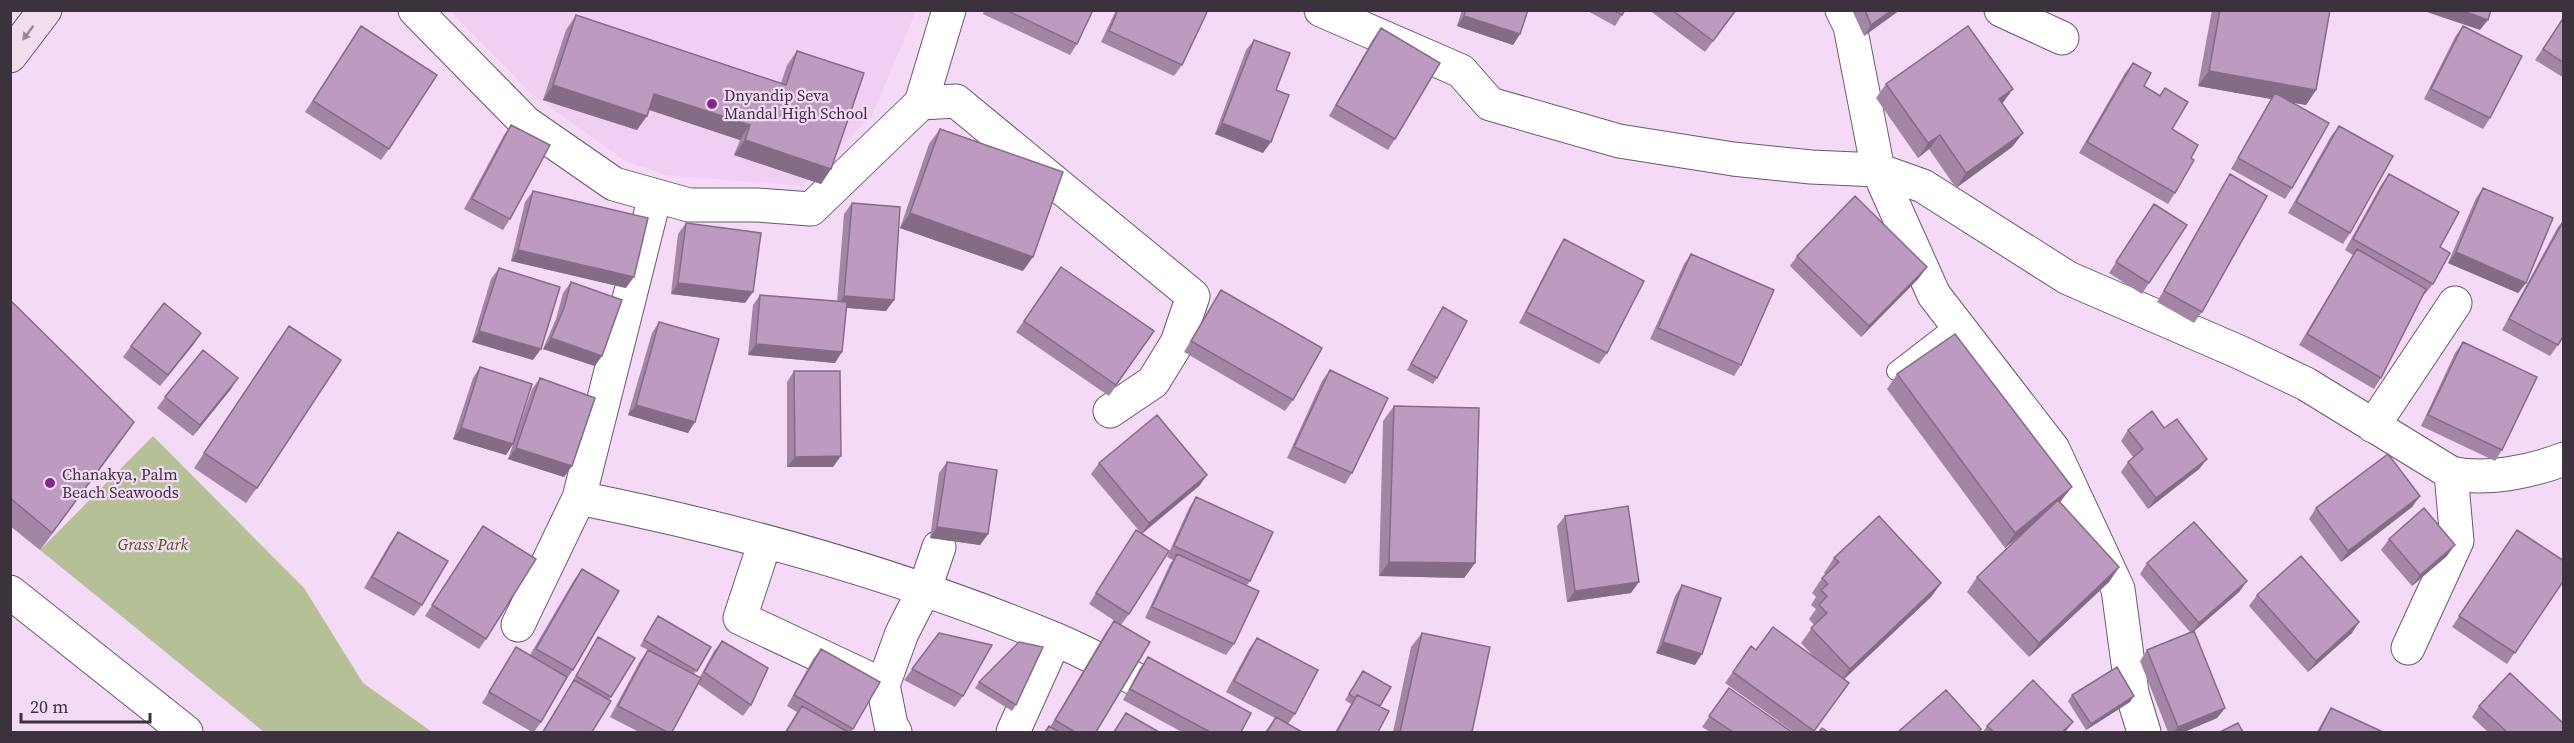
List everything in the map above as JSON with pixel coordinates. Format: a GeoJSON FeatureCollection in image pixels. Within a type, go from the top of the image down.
{"type":"FeatureCollection","features":[{"type":"Feature","properties":{"kind":"main road"},"geometry":{"type":"LineString","coordinates":[[10,56],[45,10]]}},
{"type":"Feature","properties":{"kind":"street"},"geometry":{"type":"LineString","coordinates":[[415,10],[525,123],[614,184],[689,205],[757,205],[811,209],[921,103],[949,10]]}},
{"type":"Feature","properties":{"kind":"street"},"geometry":{"type":"LineString","coordinates":[[1321,10],[1461,71],[1490,104],[1619,141],[1733,159],[1811,167],[1878,170],[1923,186],[2068,278],[2239,352],[2306,384],[2451,473],[2472,478],[2543,467],[2564,459]]}},
{"type":"Feature","properties":{"kind":"street"},"geometry":{"type":"LineString","coordinates":[[1842,10],[1850,26],[1878,170],[1934,295],[2053,449],[2118,589],[2132,693],[2144,732]]}},
{"type":"Feature","properties":{"kind":"street"},"geometry":{"type":"LineString","coordinates":[[2001,10],[2062,38]]}},
{"type":"Feature","properties":{"kind":"street"},"geometry":{"type":"LineString","coordinates":[[921,103],[956,101],[1193,296],[1177,343],[1153,382],[1110,411]]}},
{"type":"Feature","properties":{"kind":"street"},"geometry":{"type":"LineString","coordinates":[[518,625],[579,498],[655,196]]}},
{"type":"Feature","properties":{"kind":"street"},"geometry":{"type":"LineString","coordinates":[[2373,426],[2455,303]]}},
{"type":"Feature","properties":{"kind":"street"},"geometry":{"type":"LineString","coordinates":[[2408,648],[2457,541],[2451,473]]}},
{"type":"Feature","properties":{"kind":"street"},"geometry":{"type":"LineString","coordinates":[[579,498],[654,513],[925,588],[1055,639],[1201,714]]}},
{"type":"Feature","properties":{"kind":"street"},"geometry":{"type":"LineString","coordinates":[[765,542],[740,618],[883,685]]}},
{"type":"Feature","properties":{"kind":"street"},"geometry":{"type":"LineString","coordinates":[[895,732],[891,725],[883,685],[902,633],[925,588],[939,547]]}},
{"type":"Feature","properties":{"kind":"street"},"geometry":{"type":"LineString","coordinates":[[10,592],[186,732]]}},
{"type":"Feature","properties":{"kind":"street"},"geometry":{"type":"LineString","coordinates":[[1013,732],[1055,639]]}},
{"type":"Feature","properties":{"kind":"lane"},"geometry":{"type":"LineString","coordinates":[[1896,371],[1957,324]]}},
{"type":"Feature","properties":{"kind":"shaded area","name":"Dnyandip Seva Mandal High School"},"geometry":{"type":"Polygon","coordinates":[[[450,11],[916,11],[872,115],[802,186],[666,175],[625,161],[532,94],[450,11]]]}},
{"type":"Feature","properties":{"kind":"green space","name":"Grass Park"},"geometry":{"type":"Polygon","coordinates":[[[153,436],[304,588],[363,683],[432,732],[264,732],[40,550],[153,436]]]}},
{"type":"Feature","properties":{"kind":"building"},"geometry":{"type":"Polygon","coordinates":[[[1006,10],[1093,10],[1077,44],[1006,10]]]}},
{"type":"Feature","properties":{"kind":"building"},"geometry":{"type":"Polygon","coordinates":[[[1118,10],[1208,10],[1182,65],[1109,31],[1118,10]]]}},
{"type":"Feature","properties":{"kind":"building"},"geometry":{"type":"Polygon","coordinates":[[[1466,10],[1528,10],[1520,34],[1464,16],[1466,10]]]}},
{"type":"Feature","properties":{"kind":"building"},"geometry":{"type":"Polygon","coordinates":[[[1613,10],[1625,10],[1622,15],[1613,10]]]}},
{"type":"Feature","properties":{"kind":"building"},"geometry":{"type":"Polygon","coordinates":[[[1672,10],[1736,10],[1713,41],[1672,10]]]}},
{"type":"Feature","properties":{"kind":"building"},"geometry":{"type":"Polygon","coordinates":[[[1865,10],[1892,10],[1871,25],[1865,10]]]}},
{"type":"Feature","properties":{"kind":"building"},"geometry":{"type":"Polygon","coordinates":[[[2220,10],[2330,10],[2316,90],[2209,71],[2220,10]]]}},
{"type":"Feature","properties":{"kind":"building"},"geometry":{"type":"Polygon","coordinates":[[[2461,10],[2491,10],[2488,20],[2461,10]]]}},
{"type":"Feature","properties":{"kind":"building"},"geometry":{"type":"Polygon","coordinates":[[[576,15],[786,85],[797,51],[864,73],[831,169],[745,140],[750,125],[654,94],[647,116],[553,85],[576,15]]]}},
{"type":"Feature","properties":{"kind":"building"},"geometry":{"type":"Polygon","coordinates":[[[2564,17],[2564,63],[2543,49],[2564,17]]]}},
{"type":"Feature","properties":{"kind":"building"},"geometry":{"type":"Polygon","coordinates":[[[361,26],[437,75],[389,149],[313,101],[361,26]]]}},
{"type":"Feature","properties":{"kind":"building"},"geometry":{"type":"Polygon","coordinates":[[[1968,26],[2013,89],[1999,99],[2023,133],[1966,173],[1940,135],[1928,143],[1886,84],[1968,26]]]}},
{"type":"Feature","properties":{"kind":"building"},"geometry":{"type":"Polygon","coordinates":[[[2463,26],[2522,56],[2490,118],[2431,89],[2463,26]]]}},
{"type":"Feature","properties":{"kind":"building"},"geometry":{"type":"Polygon","coordinates":[[[1381,28],[1440,63],[1395,139],[1336,105],[1381,28]]]}},
{"type":"Feature","properties":{"kind":"building"},"geometry":{"type":"Polygon","coordinates":[[[1254,40],[1290,53],[1276,90],[1289,95],[1271,142],[1222,123],[1254,40]]]}},
{"type":"Feature","properties":{"kind":"building"},"geometry":{"type":"Polygon","coordinates":[[[2133,63],[2151,73],[2144,86],[2160,96],[2165,88],[2188,102],[2172,129],[2198,145],[2191,158],[2194,160],[2175,193],[2087,142],[2133,63]]]}},
{"type":"Feature","properties":{"kind":"building"},"geometry":{"type":"Polygon","coordinates":[[[2275,93],[2329,123],[2292,188],[2238,158],[2275,93]]]}},
{"type":"Feature","properties":{"kind":"building"},"geometry":{"type":"Polygon","coordinates":[[[511,125],[550,145],[510,219],[472,199],[511,125]]]}},
{"type":"Feature","properties":{"kind":"building"},"geometry":{"type":"Polygon","coordinates":[[[2339,126],[2393,156],[2350,233],[2296,202],[2339,126]]]}},
{"type":"Feature","properties":{"kind":"building"},"geometry":{"type":"Polygon","coordinates":[[[940,129],[1063,172],[1033,257],[910,213],[940,129]]]}},
{"type":"Feature","properties":{"kind":"building"},"geometry":{"type":"Polygon","coordinates":[[[2230,174],[2267,196],[2202,312],[2164,291],[2230,174]]]}},
{"type":"Feature","properties":{"kind":"building"},"geometry":{"type":"Polygon","coordinates":[[[2389,174],[2459,212],[2440,247],[2450,253],[2433,284],[2353,239],[2389,174]]]}},
{"type":"Feature","properties":{"kind":"building"},"geometry":{"type":"Polygon","coordinates":[[[2483,188],[2553,218],[2526,283],[2456,252],[2483,188]]]}},
{"type":"Feature","properties":{"kind":"building"},"geometry":{"type":"Polygon","coordinates":[[[533,191],[648,218],[634,277],[518,250],[533,191]]]}},
{"type":"Feature","properties":{"kind":"building"},"geometry":{"type":"Polygon","coordinates":[[[1855,196],[1927,267],[1869,326],[1797,256],[1855,196]]]}},
{"type":"Feature","properties":{"kind":"building"},"geometry":{"type":"Polygon","coordinates":[[[852,203],[900,207],[894,300],[844,296],[852,203]]]}},
{"type":"Feature","properties":{"kind":"building"},"geometry":{"type":"Polygon","coordinates":[[[2154,204],[2187,225],[2149,283],[2116,262],[2154,204]]]}},
{"type":"Feature","properties":{"kind":"building"},"geometry":{"type":"Polygon","coordinates":[[[2564,220],[2564,335],[2558,345],[2509,319],[2564,220]]]}},
{"type":"Feature","properties":{"kind":"building"},"geometry":{"type":"Polygon","coordinates":[[[686,223],[761,233],[753,292],[678,283],[686,223]]]}},
{"type":"Feature","properties":{"kind":"building"},"geometry":{"type":"Polygon","coordinates":[[[1564,239],[1644,281],[1607,353],[1526,312],[1564,239]]]}},
{"type":"Feature","properties":{"kind":"building"},"geometry":{"type":"Polygon","coordinates":[[[2357,249],[2426,289],[2381,378],[2307,334],[2357,249]]]}},
{"type":"Feature","properties":{"kind":"building"},"geometry":{"type":"Polygon","coordinates":[[[1691,254],[1774,290],[1741,365],[1658,328],[1691,254]]]}},
{"type":"Feature","properties":{"kind":"building"},"geometry":{"type":"Polygon","coordinates":[[[1061,267],[1154,331],[1116,385],[1024,321],[1061,267]]]}},
{"type":"Feature","properties":{"kind":"building"},"geometry":{"type":"Polygon","coordinates":[[[499,268],[560,287],[541,349],[479,331],[499,268]]]}},
{"type":"Feature","properties":{"kind":"building"},"geometry":{"type":"Polygon","coordinates":[[[571,282],[622,300],[602,356],[551,338],[564,308],[571,282]]]}},
{"type":"Feature","properties":{"kind":"building"},"geometry":{"type":"Polygon","coordinates":[[[1221,290],[1322,348],[1293,400],[1191,341],[1221,290]]]}},
{"type":"Feature","properties":{"kind":"building"},"geometry":{"type":"Polygon","coordinates":[[[760,295],[847,302],[842,352],[756,344],[760,295]]]}},
{"type":"Feature","properties":{"kind":"building","name":"Chanakya, Palm Beach Seawoods"},"geometry":{"type":"Polygon","coordinates":[[[10,300],[134,422],[52,533],[10,498],[10,300]]]}},
{"type":"Feature","properties":{"kind":"building"},"geometry":{"type":"Polygon","coordinates":[[[164,303],[201,333],[168,375],[131,346],[164,303]]]}},
{"type":"Feature","properties":{"kind":"building"},"geometry":{"type":"Polygon","coordinates":[[[1443,307],[1467,321],[1437,378],[1411,364],[1443,307]]]}},
{"type":"Feature","properties":{"kind":"building"},"geometry":{"type":"Polygon","coordinates":[[[659,322],[719,339],[695,422],[636,405],[659,322]]]}},
{"type":"Feature","properties":{"kind":"building"},"geometry":{"type":"Polygon","coordinates":[[[289,326],[341,360],[257,488],[204,453],[289,326]]]}},
{"type":"Feature","properties":{"kind":"building"},"geometry":{"type":"Polygon","coordinates":[[[1955,334],[2072,487],[2015,533],[1897,374],[1955,334]]]}},
{"type":"Feature","properties":{"kind":"building"},"geometry":{"type":"Polygon","coordinates":[[[2463,342],[2537,377],[2502,450],[2428,415],[2463,342]]]}},
{"type":"Feature","properties":{"kind":"building"},"geometry":{"type":"Polygon","coordinates":[[[203,350],[238,378],[200,425],[165,397],[203,350]]]}},
{"type":"Feature","properties":{"kind":"building"},"geometry":{"type":"Polygon","coordinates":[[[480,367],[532,384],[513,444],[461,428],[480,367]]]}},
{"type":"Feature","properties":{"kind":"building"},"geometry":{"type":"Polygon","coordinates":[[[1330,370],[1388,398],[1352,473],[1294,447],[1330,370]]]}},
{"type":"Feature","properties":{"kind":"building"},"geometry":{"type":"Polygon","coordinates":[[[794,371],[840,371],[841,456],[795,457],[794,371]]]}},
{"type":"Feature","properties":{"kind":"building"},"geometry":{"type":"Polygon","coordinates":[[[540,378],[595,398],[572,466],[516,448],[540,378]]]}},
{"type":"Feature","properties":{"kind":"building"},"geometry":{"type":"Polygon","coordinates":[[[1394,406],[1479,408],[1475,563],[1389,562],[1394,406]]]}},
{"type":"Feature","properties":{"kind":"building"},"geometry":{"type":"Polygon","coordinates":[[[2152,411],[2164,428],[2177,419],[2207,459],[2156,498],[2128,462],[2143,449],[2128,430],[2152,411]]]}},
{"type":"Feature","properties":{"kind":"building"},"geometry":{"type":"Polygon","coordinates":[[[1157,415],[1207,475],[1149,523],[1099,463],[1157,415]]]}},
{"type":"Feature","properties":{"kind":"building"},"geometry":{"type":"Polygon","coordinates":[[[2388,454],[2420,496],[2348,551],[2316,508],[2388,454]]]}},
{"type":"Feature","properties":{"kind":"building"},"geometry":{"type":"Polygon","coordinates":[[[947,462],[997,470],[988,534],[937,527],[947,462]]]}},
{"type":"Feature","properties":{"kind":"building"},"geometry":{"type":"Polygon","coordinates":[[[1196,497],[1273,532],[1250,581],[1174,546],[1196,497]]]}},
{"type":"Feature","properties":{"kind":"building"},"geometry":{"type":"Polygon","coordinates":[[[2058,500],[2119,567],[2039,643],[1977,577],[2058,500]]]}},
{"type":"Feature","properties":{"kind":"building"},"geometry":{"type":"Polygon","coordinates":[[[1628,506],[1639,582],[1575,591],[1565,516],[1628,506]]]}},
{"type":"Feature","properties":{"kind":"building"},"geometry":{"type":"Polygon","coordinates":[[[2424,508],[2455,545],[2420,575],[2389,539],[2424,508]]]}},
{"type":"Feature","properties":{"kind":"building"},"geometry":{"type":"Polygon","coordinates":[[[1879,516],[1941,583],[1850,669],[1811,628],[1827,613],[1819,605],[1827,596],[1821,590],[1828,584],[1822,578],[1839,562],[1834,558],[1879,516]]]}},
{"type":"Feature","properties":{"kind":"building"},"geometry":{"type":"Polygon","coordinates":[[[2194,522],[2247,581],[2199,623],[2147,563],[2194,522]]]}},
{"type":"Feature","properties":{"kind":"building"},"geometry":{"type":"Polygon","coordinates":[[[483,526],[536,559],[486,639],[432,605],[483,526]]]}},
{"type":"Feature","properties":{"kind":"building"},"geometry":{"type":"Polygon","coordinates":[[[1136,530],[1169,551],[1129,614],[1096,593],[1136,530]]]}},
{"type":"Feature","properties":{"kind":"building"},"geometry":{"type":"Polygon","coordinates":[[[2517,530],[2564,561],[2564,580],[2515,653],[2459,616],[2517,530]]]}},
{"type":"Feature","properties":{"kind":"building"},"geometry":{"type":"Polygon","coordinates":[[[398,532],[448,561],[422,605],[372,577],[398,532]]]}},
{"type":"Feature","properties":{"kind":"building"},"geometry":{"type":"Polygon","coordinates":[[[1177,554],[1259,591],[1234,644],[1152,607],[1177,554]]]}},
{"type":"Feature","properties":{"kind":"building"},"geometry":{"type":"Polygon","coordinates":[[[2301,556],[2359,622],[2316,661],[2257,595],[2301,556]]]}},
{"type":"Feature","properties":{"kind":"building"},"geometry":{"type":"Polygon","coordinates":[[[582,569],[619,591],[573,670],[536,649],[582,569]]]}},
{"type":"Feature","properties":{"kind":"building"},"geometry":{"type":"Polygon","coordinates":[[[1682,585],[1721,598],[1702,654],[1663,642],[1682,585]]]}},
{"type":"Feature","properties":{"kind":"building"},"geometry":{"type":"Polygon","coordinates":[[[658,616],[711,647],[697,671],[644,640],[658,616]]]}},
{"type":"Feature","properties":{"kind":"building"},"geometry":{"type":"Polygon","coordinates":[[[1114,621],[1150,642],[1096,732],[1075,732],[1055,720],[1114,621]]]}},
{"type":"Feature","properties":{"kind":"building"},"geometry":{"type":"Polygon","coordinates":[[[1773,627],[1849,683],[1814,731],[1733,672],[1751,646],[1756,650],[1773,627]]]}},
{"type":"Feature","properties":{"kind":"building"},"geometry":{"type":"Polygon","coordinates":[[[2194,631],[2225,708],[2178,727],[2147,650],[2194,631]]]}},
{"type":"Feature","properties":{"kind":"building"},"geometry":{"type":"Polygon","coordinates":[[[939,633],[992,645],[963,696],[912,669],[939,633]]]}},
{"type":"Feature","properties":{"kind":"building"},"geometry":{"type":"Polygon","coordinates":[[[1422,633],[1490,647],[1472,732],[1400,732],[1422,633]]]}},
{"type":"Feature","properties":{"kind":"building"},"geometry":{"type":"Polygon","coordinates":[[[598,637],[635,658],[611,697],[576,676],[598,637]]]}},
{"type":"Feature","properties":{"kind":"building"},"geometry":{"type":"Polygon","coordinates":[[[1257,638],[1318,670],[1295,714],[1234,681],[1257,638]]]}},
{"type":"Feature","properties":{"kind":"building"},"geometry":{"type":"Polygon","coordinates":[[[722,641],[768,668],[751,705],[704,672],[722,641]]]}},
{"type":"Feature","properties":{"kind":"building"},"geometry":{"type":"Polygon","coordinates":[[[1019,642],[1043,647],[1016,705],[979,682],[1019,642]]]}},
{"type":"Feature","properties":{"kind":"building"},"geometry":{"type":"Polygon","coordinates":[[[516,647],[567,677],[541,722],[489,692],[516,647]]]}},
{"type":"Feature","properties":{"kind":"building"},"geometry":{"type":"Polygon","coordinates":[[[821,649],[880,682],[853,729],[794,695],[821,649]]]}},
{"type":"Feature","properties":{"kind":"building"},"geometry":{"type":"Polygon","coordinates":[[[648,650],[701,678],[672,732],[667,732],[618,706],[648,650]]]}},
{"type":"Feature","properties":{"kind":"building"},"geometry":{"type":"Polygon","coordinates":[[[1148,657],[1251,713],[1241,732],[1210,732],[1130,689],[1148,657]]]}},
{"type":"Feature","properties":{"kind":"building"},"geometry":{"type":"Polygon","coordinates":[[[2117,667],[2134,696],[2091,724],[2072,695],[2117,667]]]}},
{"type":"Feature","properties":{"kind":"building"},"geometry":{"type":"Polygon","coordinates":[[[1363,671],[1391,687],[1380,706],[1357,695],[1355,698],[1349,694],[1363,671]]]}},
{"type":"Feature","properties":{"kind":"building"},"geometry":{"type":"Polygon","coordinates":[[[2510,673],[2564,724],[2564,732],[2507,732],[2479,706],[2510,673]]]}},
{"type":"Feature","properties":{"kind":"building"},"geometry":{"type":"Polygon","coordinates":[[[574,680],[611,701],[592,732],[543,732],[574,680]]]}},
{"type":"Feature","properties":{"kind":"building"},"geometry":{"type":"Polygon","coordinates":[[[2033,680],[2073,722],[2062,732],[1994,732],[1987,726],[2033,680]]]}},
{"type":"Feature","properties":{"kind":"building"},"geometry":{"type":"Polygon","coordinates":[[[1729,688],[1792,732],[1733,732],[1709,716],[1729,688]]]}},
{"type":"Feature","properties":{"kind":"building"},"geometry":{"type":"Polygon","coordinates":[[[1946,690],[1981,729],[1978,732],[1898,732],[1946,690]]]}},
{"type":"Feature","properties":{"kind":"building"},"geometry":{"type":"Polygon","coordinates":[[[1357,695],[1389,711],[1378,732],[1337,732],[1357,695]]]}},
{"type":"Feature","properties":{"kind":"building"},"geometry":{"type":"Polygon","coordinates":[[[802,706],[848,732],[786,732],[802,706]]]}},
{"type":"Feature","properties":{"kind":"building"},"geometry":{"type":"Polygon","coordinates":[[[2331,708],[2383,732],[2319,732],[2331,708]]]}},
{"type":"Feature","properties":{"kind":"building"},"geometry":{"type":"Polygon","coordinates":[[[1126,713],[1159,732],[1114,732],[1126,713]]]}},
{"type":"Feature","properties":{"kind":"building"},"geometry":{"type":"Polygon","coordinates":[[[1276,717],[1302,732],[1267,732],[1276,717]]]}},
{"type":"Feature","properties":{"kind":"building"},"geometry":{"type":"Polygon","coordinates":[[[2238,723],[2243,732],[2220,732],[2238,723]]]}},
{"type":"Feature","properties":{"kind":"building"},"geometry":{"type":"Polygon","coordinates":[[[1049,726],[1059,732],[1045,732],[1049,726]]]}},
{"type":"Feature","properties":{"kind":"place","name":"Dnyandip Seva Mandal High School"},"geometry":{"type":"Point","coordinates":[712,104]}},
{"type":"Feature","properties":{"kind":"place","name":"Chanakya, Palm Beach Seawoods"},"geometry":{"type":"Point","coordinates":[50,483]}}]}
